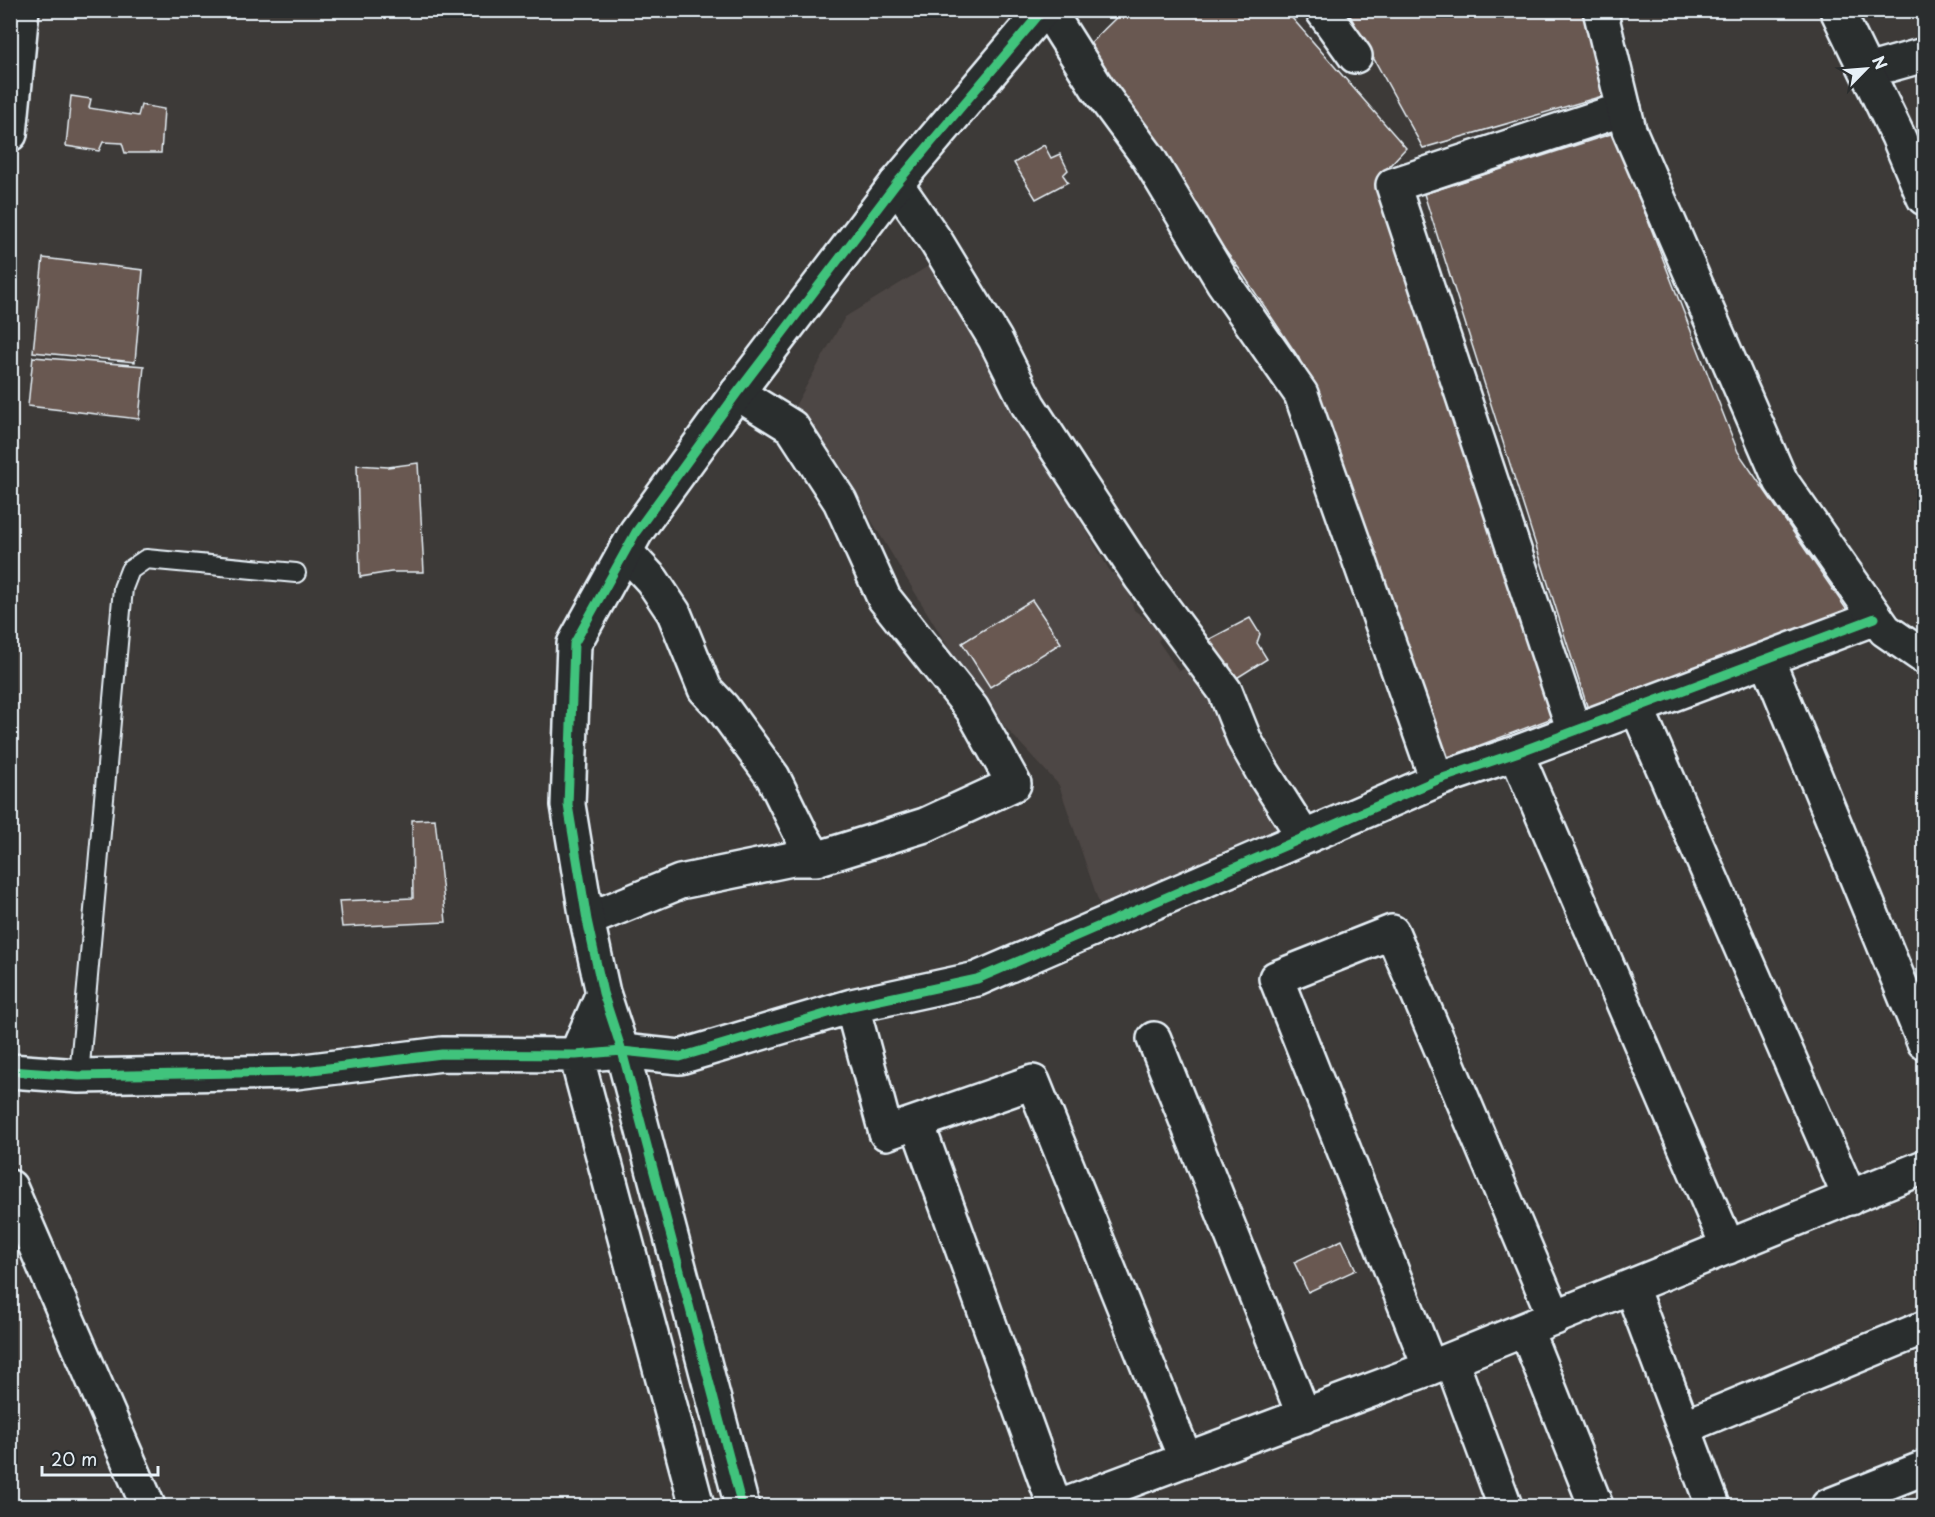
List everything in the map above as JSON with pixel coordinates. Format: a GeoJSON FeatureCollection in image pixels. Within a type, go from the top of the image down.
{"type":"FeatureCollection","features":[{"type":"Feature","properties":{"kind":"street"},"geometry":{"type":"LineString","coordinates":[[10,134],[22,10]]}},
{"type":"Feature","properties":{"kind":"street"},"geometry":{"type":"LineString","coordinates":[[742,1506],[622,1050],[603,993],[587,920],[568,805],[574,644],[636,532],[737,393],[896,184],[1043,10]]}},
{"type":"Feature","properties":{"kind":"street"},"geometry":{"type":"LineString","coordinates":[[1048,10],[1098,89],[1148,157],[1223,282],[1301,394],[1437,780]]}},
{"type":"Feature","properties":{"kind":"street"},"geometry":{"type":"LineString","coordinates":[[1322,10],[1354,56]]}},
{"type":"Feature","properties":{"kind":"street"},"geometry":{"type":"LineString","coordinates":[[1600,10],[1629,130],[1781,481],[1875,618],[1886,630],[1920,647]]}},
{"type":"Feature","properties":{"kind":"street"},"geometry":{"type":"LineString","coordinates":[[1837,10],[1898,136],[1924,198]]}},
{"type":"Feature","properties":{"kind":"street"},"geometry":{"type":"LineString","coordinates":[[1867,71],[1924,55]]}},
{"type":"Feature","properties":{"kind":"street"},"geometry":{"type":"LineString","coordinates":[[1575,731],[1393,185],[1624,109]]}},
{"type":"Feature","properties":{"kind":"street"},"geometry":{"type":"LineString","coordinates":[[896,184],[937,243],[995,339],[1028,405],[1141,578],[1225,691],[1245,741],[1304,837]]}},
{"type":"Feature","properties":{"kind":"street"},"geometry":{"type":"LineString","coordinates":[[587,920],[680,882],[792,859],[816,859],[925,825],[1014,784],[972,710],[884,597],[840,501],[792,427],[737,393]]}},
{"type":"Feature","properties":{"kind":"street"},"geometry":{"type":"LineString","coordinates":[[625,551],[652,580],[674,613],[691,660],[705,689],[722,707],[773,777],[816,859]]}},
{"type":"Feature","properties":{"kind":"street"},"geometry":{"type":"LineString","coordinates":[[10,1071],[79,1076],[296,1072],[442,1054],[576,1055],[622,1050],[680,1057],[852,1006],[977,979],[1437,780],[1516,753],[1875,618]]}},
{"type":"Feature","properties":{"kind":"street"},"geometry":{"type":"LineString","coordinates":[[1767,659],[1924,1042]]}},
{"type":"Feature","properties":{"kind":"street"},"geometry":{"type":"LineString","coordinates":[[1637,708],[1850,1198]]}},
{"type":"Feature","properties":{"kind":"street"},"geometry":{"type":"LineString","coordinates":[[1516,753],[1728,1247]]}},
{"type":"Feature","properties":{"kind":"street"},"geometry":{"type":"LineString","coordinates":[[1504,1506],[1440,1364],[1276,978],[1392,932],[1540,1324],[1596,1506]]}},
{"type":"Feature","properties":{"kind":"street"},"geometry":{"type":"LineString","coordinates":[[603,993],[576,1055],[697,1506]]}},
{"type":"Feature","properties":{"kind":"street"},"geometry":{"type":"LineString","coordinates":[[852,1006],[886,1134],[1033,1083],[1186,1460]]}},
{"type":"Feature","properties":{"kind":"street"},"geometry":{"type":"LineString","coordinates":[[1154,1039],[1304,1416]]}},
{"type":"Feature","properties":{"kind":"street"},"geometry":{"type":"LineString","coordinates":[[917,1123],[1055,1506]]}},
{"type":"Feature","properties":{"kind":"street"},"geometry":{"type":"LineString","coordinates":[[1062,1506],[1440,1364],[1924,1167]]}},
{"type":"Feature","properties":{"kind":"street"},"geometry":{"type":"LineString","coordinates":[[10,1187],[148,1506]]}},
{"type":"Feature","properties":{"kind":"street"},"geometry":{"type":"LineString","coordinates":[[1631,1287],[1713,1506]]}},
{"type":"Feature","properties":{"kind":"street"},"geometry":{"type":"LineString","coordinates":[[1684,1427],[1924,1328]]}},
{"type":"Feature","properties":{"kind":"street"},"geometry":{"type":"LineString","coordinates":[[1828,1506],[1924,1468]]}},
{"type":"Feature","properties":{"kind":"lane"},"geometry":{"type":"LineString","coordinates":[[79,1076],[123,588],[130,570],[146,559],[296,573]]}},
{"type":"Feature","properties":{"kind":"shaded area"},"geometry":{"type":"Polygon","coordinates":[[[935,262],[1055,465],[1079,518],[1111,573],[1122,572],[1134,588],[1129,593],[1134,610],[1165,633],[1158,641],[1179,671],[1188,667],[1207,686],[1289,831],[1151,892],[1100,906],[1059,785],[1006,728],[951,652],[822,439],[795,406],[845,317],[935,262]]]}},
{"type":"Feature","properties":{"kind":"building"},"geometry":{"type":"Polygon","coordinates":[[[1124,10],[1285,10],[1406,148],[1378,178],[1555,717],[1443,759],[1299,358],[1240,270],[1077,56],[1124,10]]]}},
{"type":"Feature","properties":{"kind":"building"},"geometry":{"type":"Polygon","coordinates":[[[1347,10],[1585,10],[1606,95],[1423,148],[1347,10]]]}},
{"type":"Feature","properties":{"kind":"building"},"geometry":{"type":"Polygon","coordinates":[[[71,96],[91,99],[89,108],[138,116],[141,105],[164,109],[161,153],[125,153],[122,143],[103,142],[99,151],[66,146],[71,96]]]}},
{"type":"Feature","properties":{"kind":"building"},"geometry":{"type":"Polygon","coordinates":[[[1614,133],[1738,452],[1847,610],[1588,709],[1424,194],[1614,133]]]}},
{"type":"Feature","properties":{"kind":"building"},"geometry":{"type":"Polygon","coordinates":[[[1044,145],[1051,158],[1060,154],[1068,170],[1063,175],[1068,182],[1036,199],[1014,163],[1044,145]]]}},
{"type":"Feature","properties":{"kind":"building"},"geometry":{"type":"Polygon","coordinates":[[[43,258],[143,270],[135,362],[33,352],[43,258]]]}},
{"type":"Feature","properties":{"kind":"building"},"geometry":{"type":"Polygon","coordinates":[[[33,357],[144,366],[139,419],[28,406],[33,357]]]}},
{"type":"Feature","properties":{"kind":"building"},"geometry":{"type":"Polygon","coordinates":[[[418,463],[424,572],[391,572],[360,577],[357,465],[388,467],[418,463]]]}},
{"type":"Feature","properties":{"kind":"building"},"geometry":{"type":"Polygon","coordinates":[[[1032,600],[1061,643],[990,687],[962,643],[1032,600]]]}},
{"type":"Feature","properties":{"kind":"building"},"geometry":{"type":"Polygon","coordinates":[[[1250,618],[1260,634],[1257,643],[1267,659],[1232,681],[1229,664],[1221,664],[1206,641],[1250,618]]]}},
{"type":"Feature","properties":{"kind":"building"},"geometry":{"type":"Polygon","coordinates":[[[435,819],[446,922],[342,927],[339,901],[413,898],[412,820],[435,819]]]}},
{"type":"Feature","properties":{"kind":"building"},"geometry":{"type":"Polygon","coordinates":[[[1342,1240],[1356,1270],[1308,1292],[1294,1262],[1342,1240]]]}},
{"type":"Feature","properties":{"kind":"cycle path"},"geometry":{"type":"LineString","coordinates":[[742,1506],[622,1051],[603,993],[587,920],[568,805],[574,644],[636,532],[737,393],[896,184],[1043,10]]}},
{"type":"Feature","properties":{"kind":"cycle path"},"geometry":{"type":"LineString","coordinates":[[10,1071],[79,1076],[296,1072],[442,1054],[576,1055],[622,1051],[680,1057],[852,1006],[977,979],[1437,780],[1516,753],[1875,618]]}}]}
